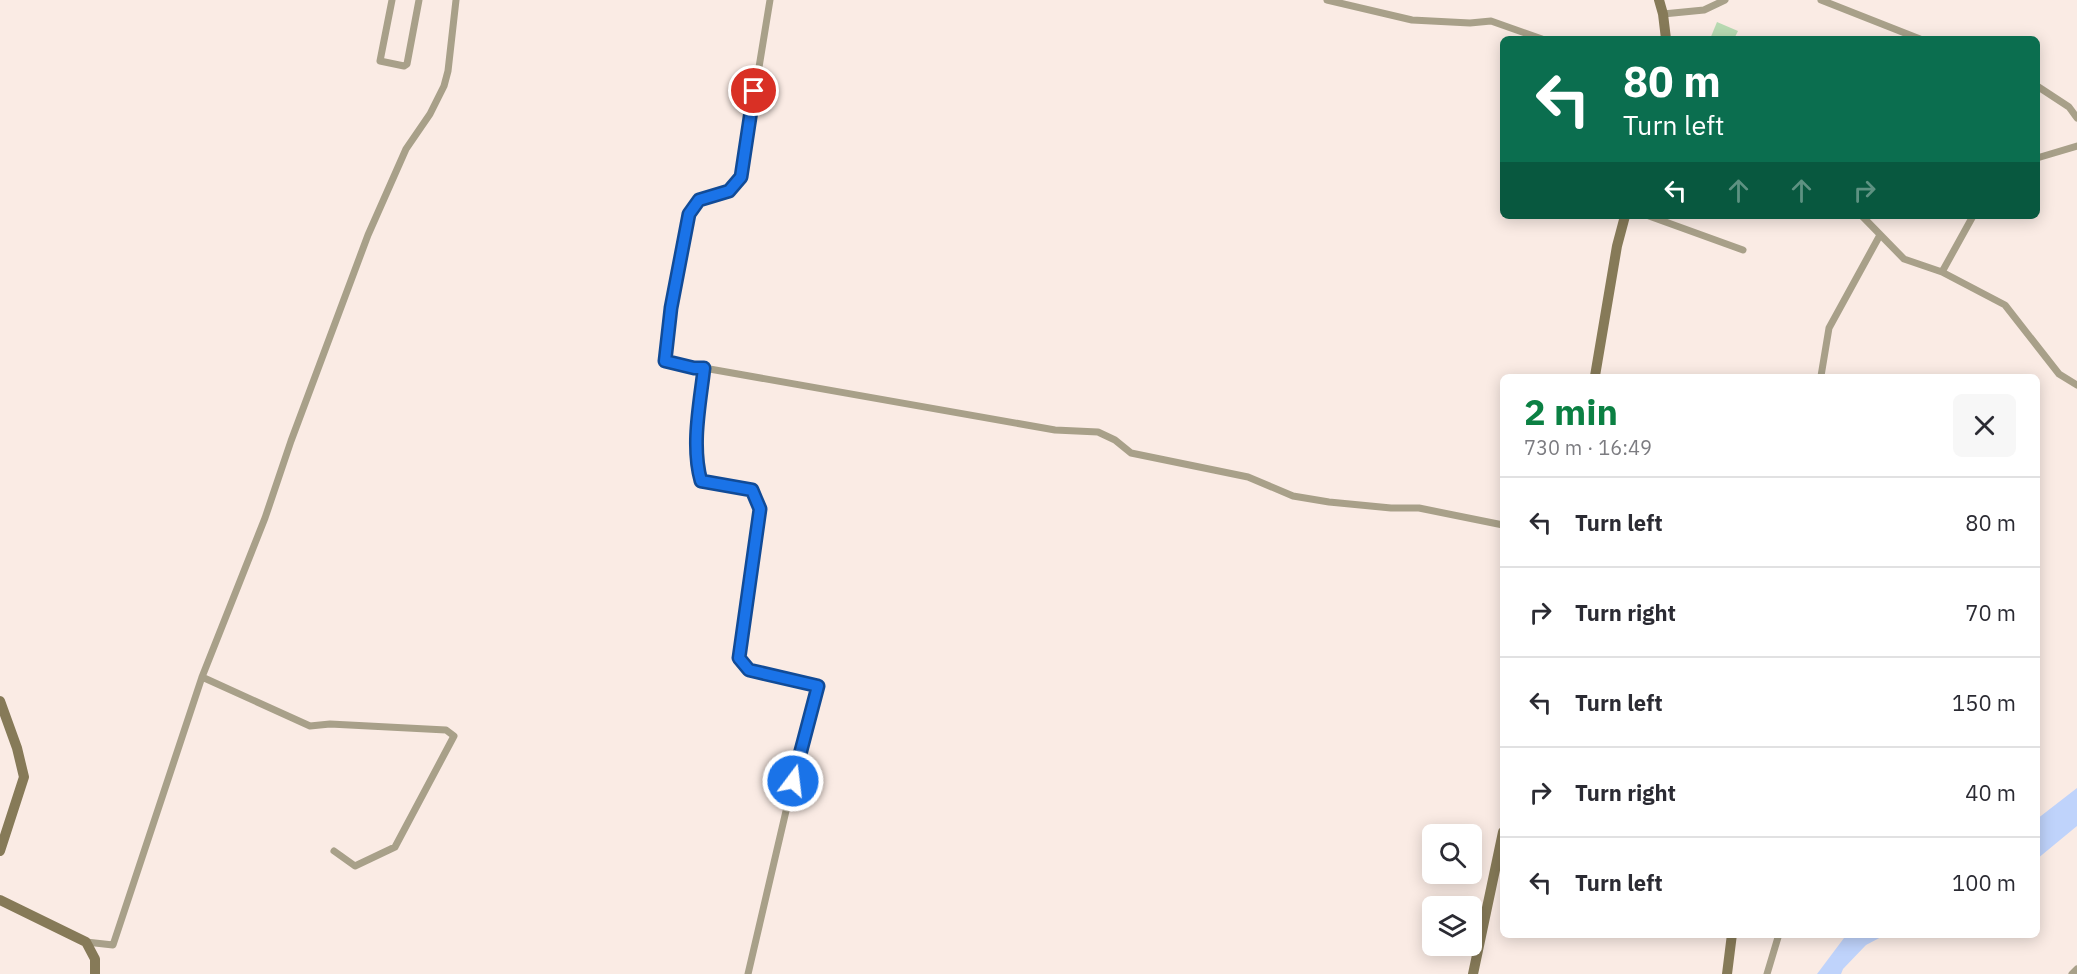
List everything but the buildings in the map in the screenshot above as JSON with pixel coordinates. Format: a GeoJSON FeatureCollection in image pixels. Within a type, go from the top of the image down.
{"type":"FeatureCollection","features":[{"type":"Feature","properties":{"kind":"street"},"geometry":{"type":"LineString","coordinates":[[392,0],[380,61],[404,66],[407,64],[419,0]]}},
{"type":"Feature","properties":{"kind":"street"},"geometry":{"type":"LineString","coordinates":[[0,900],[86,942],[113,945],[202,677],[265,518],[291,441],[368,235],[405,149],[430,114],[444,86],[448,71],[456,0]]}},
{"type":"Feature","properties":{"kind":"street"},"geometry":{"type":"LineString","coordinates":[[770,0],[741,177],[729,191],[699,200],[689,214],[671,308],[665,361],[694,368],[1055,430],[1098,432],[1114,440],[1131,453],[1248,477],[1293,496],[1391,508],[1419,508],[1500,524]]}},
{"type":"Feature","properties":{"kind":"street"},"geometry":{"type":"LineString","coordinates":[[1327,0],[1412,20],[1470,23],[1491,21],[1534,36]]}},
{"type":"Feature","properties":{"kind":"street"},"geometry":{"type":"LineString","coordinates":[[1659,0],[1666,36]]}},
{"type":"Feature","properties":{"kind":"street"},"geometry":{"type":"LineString","coordinates":[[1663,14],[1704,10],[1725,0]]}},
{"type":"Feature","properties":{"kind":"street"},"geometry":{"type":"LineString","coordinates":[[1821,0],[1912,36]]}},
{"type":"Feature","properties":{"kind":"street"},"geometry":{"type":"LineString","coordinates":[[2040,88],[2069,107],[2077,117]]}},
{"type":"Feature","properties":{"kind":"street"},"geometry":{"type":"LineString","coordinates":[[2040,157],[2077,146]]}},
{"type":"Feature","properties":{"kind":"street"},"geometry":{"type":"LineString","coordinates":[[1594,374],[1617,246],[1624,219]]}},
{"type":"Feature","properties":{"kind":"street"},"geometry":{"type":"LineString","coordinates":[[1657,219],[1743,250]]}},
{"type":"Feature","properties":{"kind":"street"},"geometry":{"type":"LineString","coordinates":[[1865,219],[1904,259],[1942,272],[2005,305],[2059,374],[2077,385]]}},
{"type":"Feature","properties":{"kind":"street"},"geometry":{"type":"LineString","coordinates":[[1942,272],[1971,219]]}},
{"type":"Feature","properties":{"kind":"street"},"geometry":{"type":"LineString","coordinates":[[1821,374],[1829,328],[1880,235]]}},
{"type":"Feature","properties":{"kind":"street"},"geometry":{"type":"LineString","coordinates":[[704,368],[697,433],[698,469],[701,481],[752,490],[760,509],[739,658],[749,670],[818,686],[793,781],[748,974]]}},
{"type":"Feature","properties":{"kind":"street"},"geometry":{"type":"LineString","coordinates":[[202,677],[310,726],[330,724],[446,730],[454,736],[395,847],[356,866],[334,851]]}},
{"type":"Feature","properties":{"kind":"street"},"geometry":{"type":"LineString","coordinates":[[0,701],[18,748],[24,777],[0,851]]}},
{"type":"Feature","properties":{"kind":"street"},"geometry":{"type":"LineString","coordinates":[[1473,974],[1500,846]]}},
{"type":"Feature","properties":{"kind":"street"},"geometry":{"type":"LineString","coordinates":[[1727,974],[1732,938]]}},
{"type":"Feature","properties":{"kind":"street"},"geometry":{"type":"LineString","coordinates":[[1767,974],[1778,938]]}},
{"type":"Feature","properties":{"kind":"street"},"geometry":{"type":"LineString","coordinates":[[86,942],[95,959],[95,974]]}},
{"type":"Feature","properties":{"kind":"street"},"geometry":{"type":"LineString","coordinates":[[2072,974],[2077,969]]}},
{"type":"Feature","properties":{"kind":"green space"},"geometry":{"type":"Polygon","coordinates":[[[1717,22],[1738,31],[1736,36],[1711,36],[1717,22]]]}},
{"type":"Feature","properties":{"kind":"water"},"geometry":{"type":"Polygon","coordinates":[[[2077,788],[2077,826],[2040,857],[2040,817],[2077,788]]]}},
{"type":"Feature","properties":{"kind":"water"},"geometry":{"type":"Polygon","coordinates":[[[1844,938],[1879,938],[1866,945],[1841,974],[1817,974],[1844,938]]]}},
{"type":"Feature","properties":{"kind":"route"},"geometry":{"type":"LineString","coordinates":[[754,91],[741,177],[729,191],[699,200],[689,214],[671,308],[665,361],[704,368],[697,433],[698,469],[701,481],[752,490],[760,509],[739,658],[749,670],[818,686],[793,781]]}}]}
